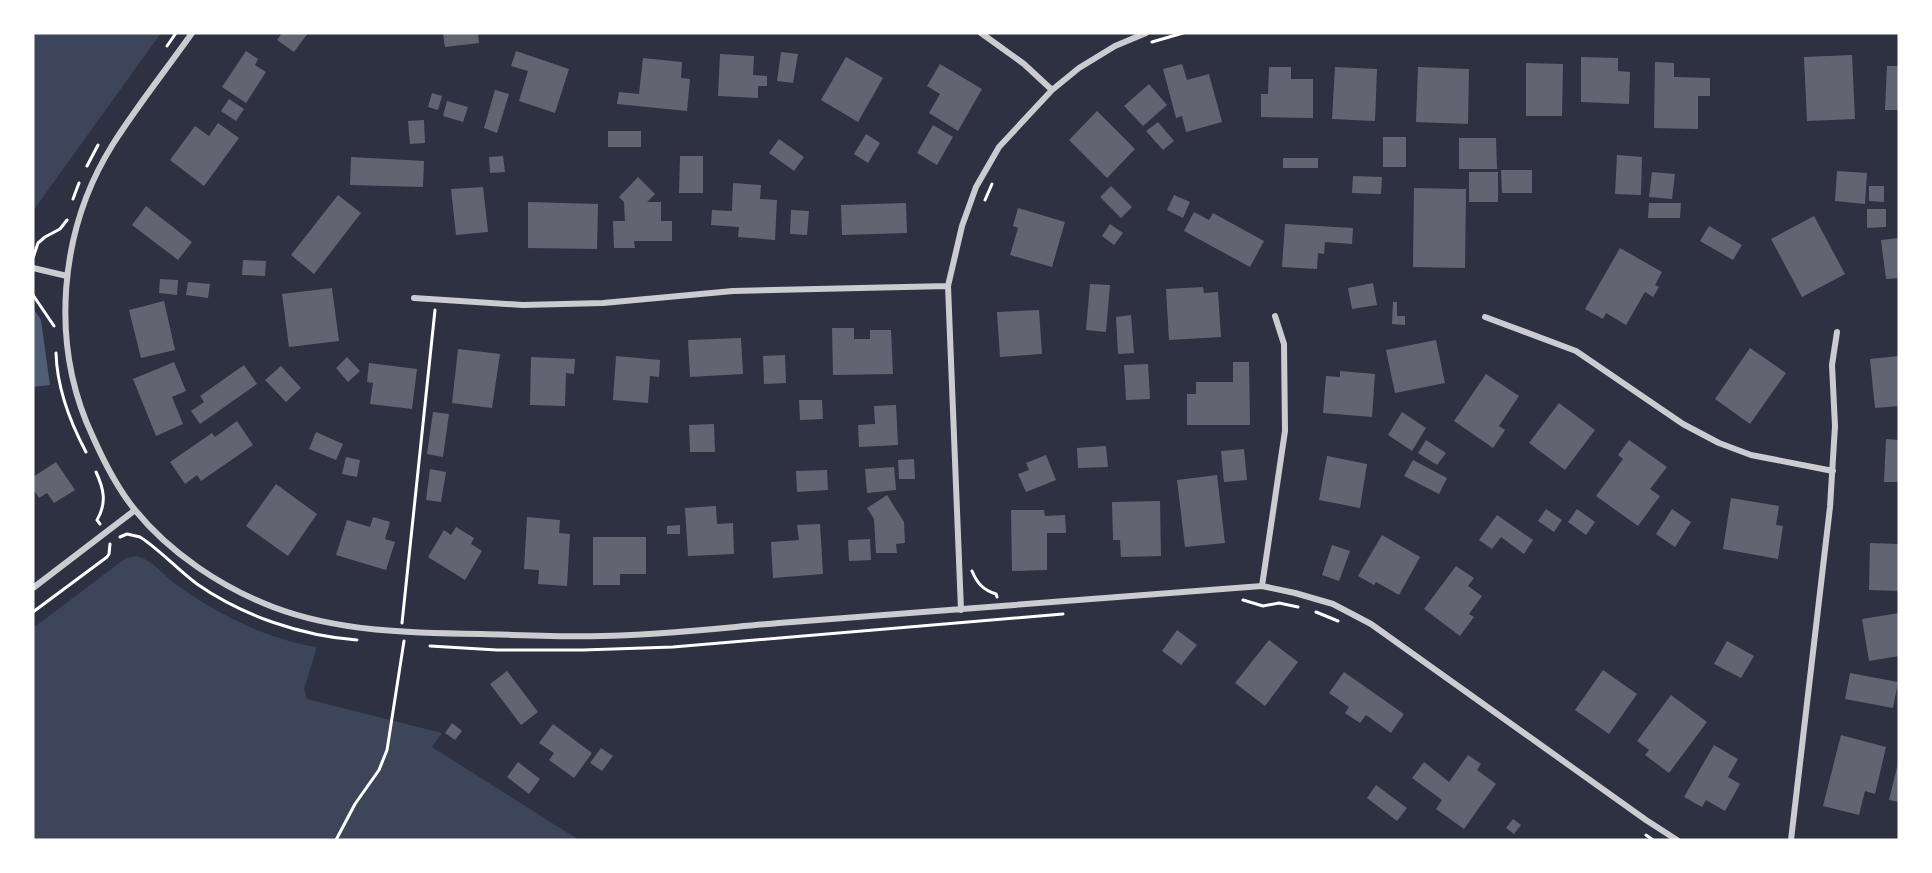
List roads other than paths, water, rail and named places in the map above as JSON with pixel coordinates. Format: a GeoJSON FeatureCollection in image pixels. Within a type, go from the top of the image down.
{"type":"FeatureCollection","features":[{"type":"Feature","properties":{"kind":"street"},"geometry":{"type":"LineString","coordinates":[[192,33],[113,144],[98,171],[78,221],[64,303],[72,377],[87,425],[104,460],[135,510],[173,548],[233,590],[303,617],[332,624],[444,634],[604,636],[1262,586],[1333,604],[1371,624],[1677,840]]}},
{"type":"Feature","properties":{"kind":"street"},"geometry":{"type":"LineString","coordinates":[[981,33],[1024,64],[1052,90]]}},
{"type":"Feature","properties":{"kind":"street"},"geometry":{"type":"LineString","coordinates":[[961,610],[948,286],[962,226],[976,187],[999,147],[1052,90],[1088,62],[1115,46],[1146,33]]}},
{"type":"Feature","properties":{"kind":"street"},"geometry":{"type":"LineString","coordinates":[[33,268],[67,276]]}},
{"type":"Feature","properties":{"kind":"street"},"geometry":{"type":"LineString","coordinates":[[414,298],[523,305],[603,303],[733,291],[948,286]]}},
{"type":"Feature","properties":{"kind":"street"},"geometry":{"type":"LineString","coordinates":[[1262,586],[1285,431],[1284,344],[1275,316]]}},
{"type":"Feature","properties":{"kind":"street"},"geometry":{"type":"LineString","coordinates":[[1485,317],[1576,351],[1683,424],[1719,443],[1751,455],[1833,471]]}},
{"type":"Feature","properties":{"kind":"street"},"geometry":{"type":"LineString","coordinates":[[1791,840],[1833,471],[1835,426],[1832,365],[1838,332]]}},
{"type":"Feature","properties":{"kind":"street"},"geometry":{"type":"LineString","coordinates":[[33,588],[135,510]]}}]}
